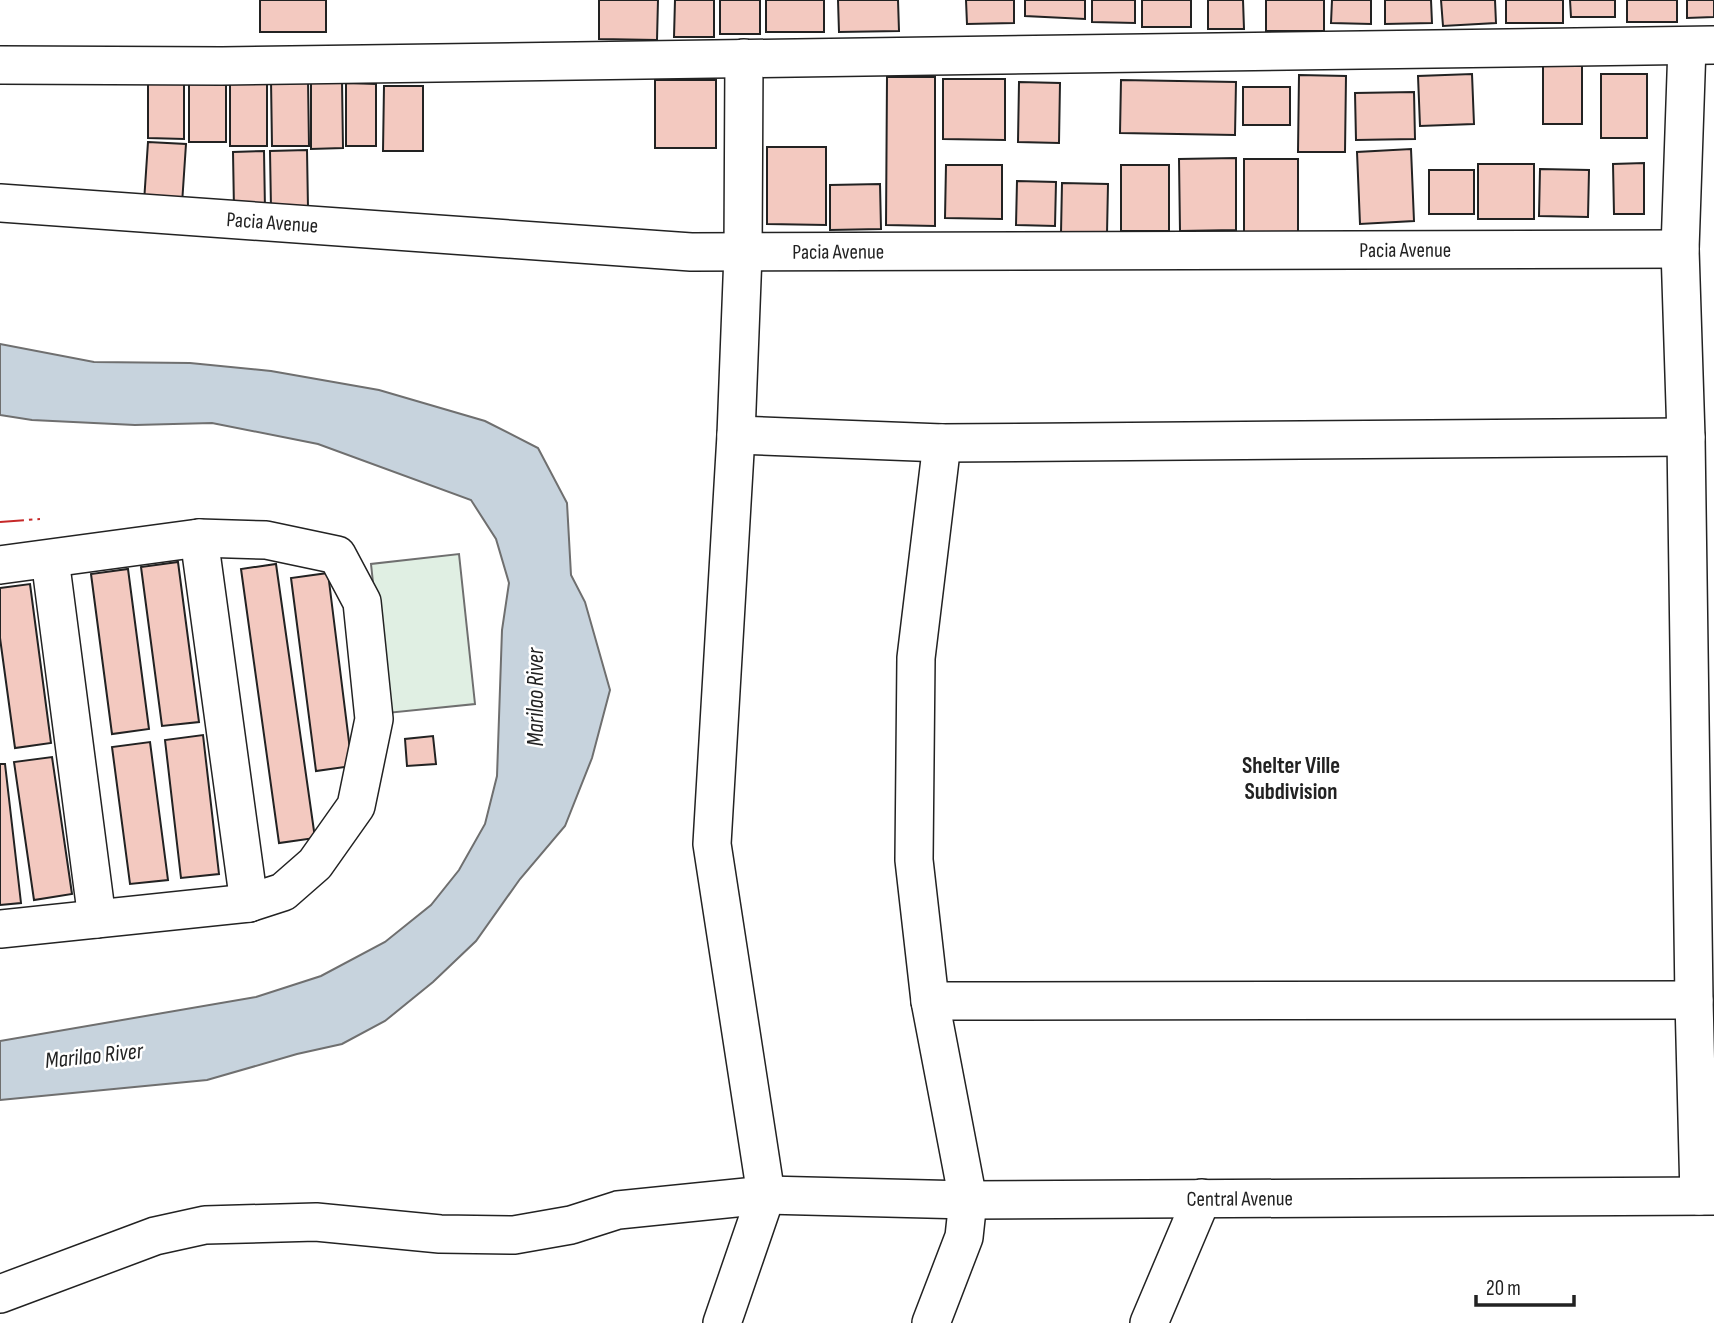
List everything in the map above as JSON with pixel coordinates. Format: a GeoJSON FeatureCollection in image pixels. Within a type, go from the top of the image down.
{"type":"FeatureCollection","features":[{"type":"Feature","properties":{"kind":"street"},"geometry":{"type":"LineString","coordinates":[[0,65],[222,66],[1701,46],[1680,249],[1686,437],[1694,1000],[1707,1196]]}},
{"type":"Feature","properties":{"kind":"street"},"geometry":{"type":"LineString","coordinates":[[722,1323],[766,1195],[712,844],[736,435],[743,254],[744,58]]}},
{"type":"Feature","properties":{"kind":"street","name":"Pacia Avenue"},"geometry":{"type":"LineString","coordinates":[[0,203],[691,253],[1680,249]]}},
{"type":"Feature","properties":{"kind":"street"},"geometry":{"type":"LineString","coordinates":[[736,435],[942,443],[1686,437]]}},
{"type":"Feature","properties":{"kind":"street"},"geometry":{"type":"LineString","coordinates":[[931,1323],[964,1237],[968,1200],[930,1001],[914,859],[916,658],[942,443]]}},
{"type":"Feature","properties":{"kind":"street"},"geometry":{"type":"LineString","coordinates":[[199,538],[249,903]]}},
{"type":"Feature","properties":{"kind":"street"},"geometry":{"type":"LineString","coordinates":[[0,565],[199,538],[266,540],[337,555],[362,602],[374,719],[356,806],[315,864],[283,892],[249,903],[0,929]]}},
{"type":"Feature","properties":{"kind":"street"},"geometry":{"type":"LineString","coordinates":[[50,559],[97,919]]}},
{"type":"Feature","properties":{"kind":"street"},"geometry":{"type":"LineString","coordinates":[[930,1001],[1694,1000]]}},
{"type":"Feature","properties":{"kind":"street","name":"Central Avenue"},"geometry":{"type":"LineString","coordinates":[[0,1294],[155,1236],[205,1225],[316,1222],[440,1234],[514,1235],[571,1225],[618,1210],[766,1195],[968,1200],[1707,1196]]}},
{"type":"Feature","properties":{"kind":"street"},"geometry":{"type":"LineString","coordinates":[[1149,1323],[1202,1198]]}},
{"type":"Feature","properties":{"kind":"green space"},"geometry":{"type":"Polygon","coordinates":[[[459,554],[475,704],[387,713],[371,564],[459,554]]]}},
{"type":"Feature","properties":{"kind":"water","name":"Marilao River"},"geometry":{"type":"Polygon","coordinates":[[[0,344],[94,362],[190,363],[271,371],[379,390],[485,421],[538,448],[567,503],[571,575],[585,602],[610,690],[592,758],[565,826],[520,879],[476,941],[433,982],[385,1021],[342,1044],[207,1080],[0,1100],[0,1041],[256,997],[321,976],[385,942],[431,905],[459,870],[485,824],[497,776],[502,630],[509,583],[496,539],[471,500],[318,444],[212,423],[135,425],[32,420],[0,415],[0,344]]]}},
{"type":"Feature","properties":{"kind":"building"},"geometry":{"type":"Polygon","coordinates":[[[260,0],[326,0],[326,32],[260,32],[260,0]]]}},
{"type":"Feature","properties":{"kind":"building"},"geometry":{"type":"Polygon","coordinates":[[[599,0],[658,0],[657,40],[599,39],[599,0]]]}},
{"type":"Feature","properties":{"kind":"building"},"geometry":{"type":"Polygon","coordinates":[[[675,0],[714,0],[714,37],[674,37],[675,0]]]}},
{"type":"Feature","properties":{"kind":"building"},"geometry":{"type":"Polygon","coordinates":[[[720,0],[760,0],[760,34],[720,34],[720,0]]]}},
{"type":"Feature","properties":{"kind":"building"},"geometry":{"type":"Polygon","coordinates":[[[766,0],[824,0],[824,32],[766,32],[766,0]]]}},
{"type":"Feature","properties":{"kind":"building"},"geometry":{"type":"Polygon","coordinates":[[[838,0],[898,0],[899,31],[839,32],[838,0]]]}},
{"type":"Feature","properties":{"kind":"building"},"geometry":{"type":"Polygon","coordinates":[[[966,0],[1014,0],[1014,23],[967,24],[966,0]]]}},
{"type":"Feature","properties":{"kind":"building"},"geometry":{"type":"Polygon","coordinates":[[[1025,0],[1085,0],[1085,19],[1025,16],[1025,0]]]}},
{"type":"Feature","properties":{"kind":"building"},"geometry":{"type":"Polygon","coordinates":[[[1092,0],[1135,0],[1135,23],[1092,22],[1092,0]]]}},
{"type":"Feature","properties":{"kind":"building"},"geometry":{"type":"Polygon","coordinates":[[[1142,0],[1191,0],[1191,27],[1142,27],[1142,0]]]}},
{"type":"Feature","properties":{"kind":"building"},"geometry":{"type":"Polygon","coordinates":[[[1208,0],[1243,0],[1244,29],[1208,29],[1208,0]]]}},
{"type":"Feature","properties":{"kind":"building"},"geometry":{"type":"Polygon","coordinates":[[[1266,0],[1324,0],[1324,31],[1266,31],[1266,0]]]}},
{"type":"Feature","properties":{"kind":"building"},"geometry":{"type":"Polygon","coordinates":[[[1332,0],[1371,0],[1371,24],[1331,23],[1332,0]]]}},
{"type":"Feature","properties":{"kind":"building"},"geometry":{"type":"Polygon","coordinates":[[[1385,0],[1431,0],[1432,23],[1385,24],[1385,0]]]}},
{"type":"Feature","properties":{"kind":"building"},"geometry":{"type":"Polygon","coordinates":[[[1441,0],[1495,0],[1496,23],[1443,26],[1441,0]]]}},
{"type":"Feature","properties":{"kind":"building"},"geometry":{"type":"Polygon","coordinates":[[[1506,0],[1563,0],[1563,23],[1506,23],[1506,0]]]}},
{"type":"Feature","properties":{"kind":"building"},"geometry":{"type":"Polygon","coordinates":[[[1570,0],[1615,0],[1615,17],[1571,17],[1570,0]]]}},
{"type":"Feature","properties":{"kind":"building"},"geometry":{"type":"Polygon","coordinates":[[[1627,0],[1677,0],[1677,22],[1627,22],[1627,0]]]}},
{"type":"Feature","properties":{"kind":"building"},"geometry":{"type":"Polygon","coordinates":[[[1687,0],[1714,0],[1714,17],[1687,18],[1687,0]]]}},
{"type":"Feature","properties":{"kind":"building"},"geometry":{"type":"Polygon","coordinates":[[[1543,66],[1582,66],[1582,124],[1543,124],[1543,66]]]}},
{"type":"Feature","properties":{"kind":"building"},"geometry":{"type":"Polygon","coordinates":[[[1472,74],[1474,124],[1420,126],[1418,76],[1472,74]]]}},
{"type":"Feature","properties":{"kind":"building"},"geometry":{"type":"Polygon","coordinates":[[[1601,74],[1647,74],[1647,138],[1601,138],[1601,74]]]}},
{"type":"Feature","properties":{"kind":"building"},"geometry":{"type":"Polygon","coordinates":[[[1299,75],[1346,76],[1345,152],[1298,152],[1299,75]]]}},
{"type":"Feature","properties":{"kind":"building"},"geometry":{"type":"Polygon","coordinates":[[[887,77],[935,77],[935,226],[886,225],[887,77]]]}},
{"type":"Feature","properties":{"kind":"building"},"geometry":{"type":"Polygon","coordinates":[[[308,79],[309,146],[272,146],[271,80],[308,79]]]}},
{"type":"Feature","properties":{"kind":"building"},"geometry":{"type":"Polygon","coordinates":[[[943,79],[1005,79],[1005,140],[943,139],[943,79]]]}},
{"type":"Feature","properties":{"kind":"building"},"geometry":{"type":"Polygon","coordinates":[[[655,80],[716,80],[716,148],[655,148],[655,80]]]}},
{"type":"Feature","properties":{"kind":"building"},"geometry":{"type":"Polygon","coordinates":[[[1121,80],[1236,82],[1235,135],[1120,133],[1121,80]]]}},
{"type":"Feature","properties":{"kind":"building"},"geometry":{"type":"Polygon","coordinates":[[[148,81],[184,81],[184,139],[148,138],[148,81]]]}},
{"type":"Feature","properties":{"kind":"building"},"geometry":{"type":"Polygon","coordinates":[[[189,81],[226,81],[226,142],[189,142],[189,81]]]}},
{"type":"Feature","properties":{"kind":"building"},"geometry":{"type":"Polygon","coordinates":[[[230,81],[267,81],[267,146],[230,146],[230,81]]]}},
{"type":"Feature","properties":{"kind":"building"},"geometry":{"type":"Polygon","coordinates":[[[311,81],[342,81],[343,148],[311,149],[311,81]]]}},
{"type":"Feature","properties":{"kind":"building"},"geometry":{"type":"Polygon","coordinates":[[[1019,82],[1060,83],[1059,143],[1018,142],[1019,82]]]}},
{"type":"Feature","properties":{"kind":"building"},"geometry":{"type":"Polygon","coordinates":[[[346,83],[376,84],[376,146],[346,146],[346,83]]]}},
{"type":"Feature","properties":{"kind":"building"},"geometry":{"type":"Polygon","coordinates":[[[384,86],[423,86],[423,151],[383,151],[384,86]]]}},
{"type":"Feature","properties":{"kind":"building"},"geometry":{"type":"Polygon","coordinates":[[[1243,87],[1290,87],[1290,125],[1243,125],[1243,87]]]}},
{"type":"Feature","properties":{"kind":"building"},"geometry":{"type":"Polygon","coordinates":[[[1414,92],[1415,139],[1356,140],[1355,93],[1414,92]]]}},
{"type":"Feature","properties":{"kind":"building"},"geometry":{"type":"Polygon","coordinates":[[[148,142],[186,144],[182,204],[144,202],[148,142]]]}},
{"type":"Feature","properties":{"kind":"building"},"geometry":{"type":"Polygon","coordinates":[[[767,147],[826,147],[826,225],[767,224],[767,147]]]}},
{"type":"Feature","properties":{"kind":"building"},"geometry":{"type":"Polygon","coordinates":[[[1411,149],[1414,221],[1360,224],[1357,152],[1411,149]]]}},
{"type":"Feature","properties":{"kind":"building"},"geometry":{"type":"Polygon","coordinates":[[[307,150],[308,208],[271,209],[270,151],[307,150]]]}},
{"type":"Feature","properties":{"kind":"building"},"geometry":{"type":"Polygon","coordinates":[[[264,151],[265,210],[234,210],[233,152],[264,151]]]}},
{"type":"Feature","properties":{"kind":"building"},"geometry":{"type":"Polygon","coordinates":[[[1236,158],[1236,230],[1180,231],[1179,159],[1236,158]]]}},
{"type":"Feature","properties":{"kind":"building"},"geometry":{"type":"Polygon","coordinates":[[[1244,159],[1298,159],[1298,233],[1244,233],[1244,159]]]}},
{"type":"Feature","properties":{"kind":"building"},"geometry":{"type":"Polygon","coordinates":[[[1644,163],[1644,214],[1614,214],[1613,164],[1644,163]]]}},
{"type":"Feature","properties":{"kind":"building"},"geometry":{"type":"Polygon","coordinates":[[[1478,164],[1534,164],[1534,219],[1478,219],[1478,164]]]}},
{"type":"Feature","properties":{"kind":"building"},"geometry":{"type":"Polygon","coordinates":[[[946,165],[1002,165],[1002,219],[945,218],[946,165]]]}},
{"type":"Feature","properties":{"kind":"building"},"geometry":{"type":"Polygon","coordinates":[[[1121,165],[1169,165],[1169,231],[1121,231],[1121,165]]]}},
{"type":"Feature","properties":{"kind":"building"},"geometry":{"type":"Polygon","coordinates":[[[1540,169],[1589,170],[1588,217],[1539,216],[1540,169]]]}},
{"type":"Feature","properties":{"kind":"building"},"geometry":{"type":"Polygon","coordinates":[[[1429,170],[1474,170],[1474,214],[1429,214],[1429,170]]]}},
{"type":"Feature","properties":{"kind":"building"},"geometry":{"type":"Polygon","coordinates":[[[1017,181],[1056,182],[1055,226],[1016,225],[1017,181]]]}},
{"type":"Feature","properties":{"kind":"building"},"geometry":{"type":"Polygon","coordinates":[[[1062,183],[1108,184],[1107,234],[1061,233],[1062,183]]]}},
{"type":"Feature","properties":{"kind":"building"},"geometry":{"type":"Polygon","coordinates":[[[880,184],[881,229],[830,230],[830,185],[880,184]]]}},
{"type":"Feature","properties":{"kind":"building"},"geometry":{"type":"Polygon","coordinates":[[[178,562],[199,722],[162,726],[141,567],[178,562]]]}},
{"type":"Feature","properties":{"kind":"building"},"geometry":{"type":"Polygon","coordinates":[[[276,564],[315,838],[279,843],[241,569],[276,564]]]}},
{"type":"Feature","properties":{"kind":"building"},"geometry":{"type":"Polygon","coordinates":[[[128,569],[149,729],[112,734],[91,574],[128,569]]]}},
{"type":"Feature","properties":{"kind":"building"},"geometry":{"type":"Polygon","coordinates":[[[328,573],[352,766],[316,771],[291,578],[328,573]]]}},
{"type":"Feature","properties":{"kind":"building"},"geometry":{"type":"Polygon","coordinates":[[[30,584],[51,743],[15,748],[0,638],[0,588],[30,584]]]}},
{"type":"Feature","properties":{"kind":"building"},"geometry":{"type":"Polygon","coordinates":[[[203,735],[219,874],[181,878],[165,740],[203,735]]]}},
{"type":"Feature","properties":{"kind":"building"},"geometry":{"type":"Polygon","coordinates":[[[433,736],[436,764],[407,766],[405,739],[433,736]]]}},
{"type":"Feature","properties":{"kind":"building"},"geometry":{"type":"Polygon","coordinates":[[[150,742],[168,880],[130,884],[112,747],[150,742]]]}},
{"type":"Feature","properties":{"kind":"building"},"geometry":{"type":"Polygon","coordinates":[[[52,757],[72,894],[34,900],[14,762],[52,757]]]}},
{"type":"Feature","properties":{"kind":"building"},"geometry":{"type":"Polygon","coordinates":[[[0,764],[5,764],[21,903],[0,905],[0,764]]]}},
{"type":"Feature","properties":{"kind":"power"},"geometry":{"type":"LineString","coordinates":[[0,522],[40,519]]}},
{"type":"Feature","properties":{"kind":"district","name":"Shelter Ville Subdivision"},"geometry":{"type":"Point","coordinates":[1291,779]}}]}
